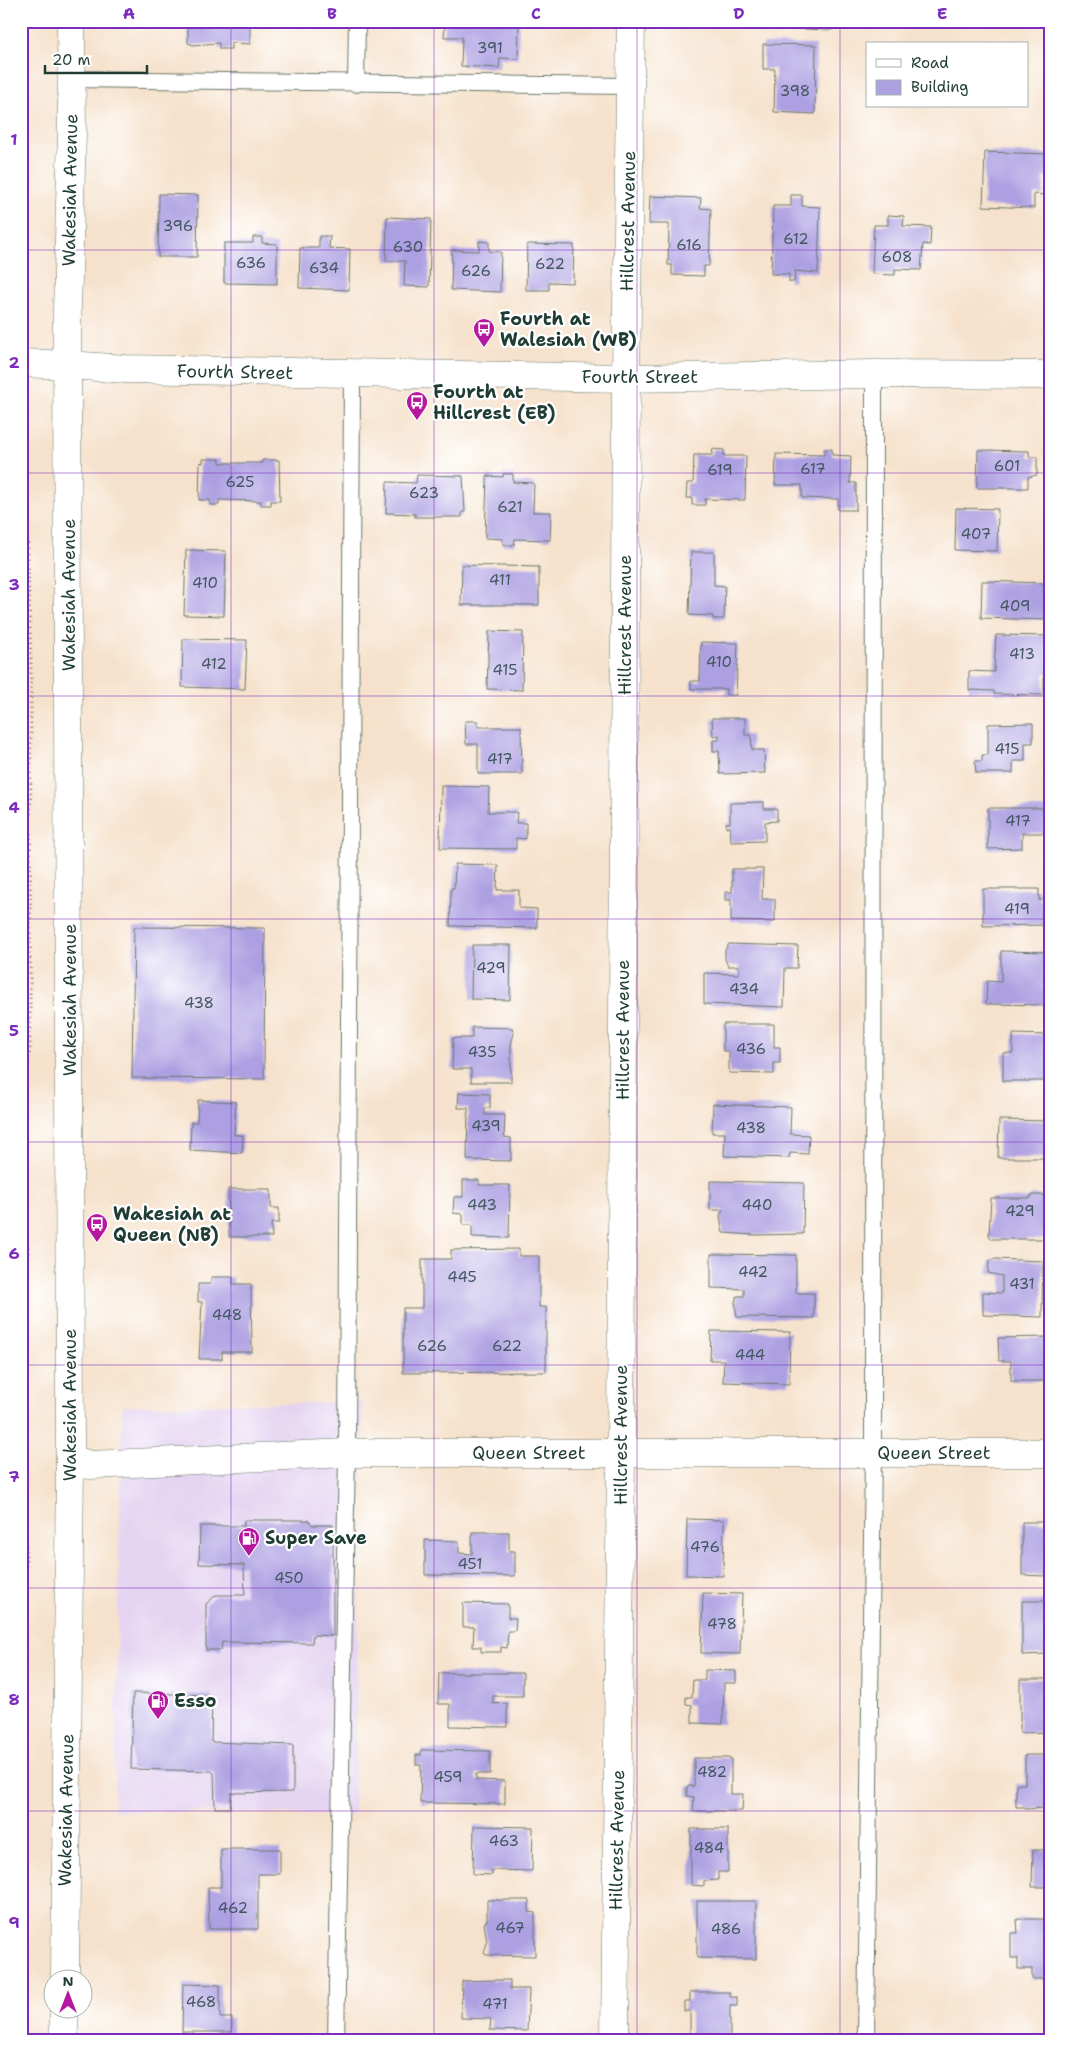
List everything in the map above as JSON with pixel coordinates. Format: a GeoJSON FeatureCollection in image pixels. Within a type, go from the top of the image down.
{"type":"FeatureCollection","features":[{"type":"Feature","properties":{"kind":"street","name":"Wakesiah Avenue"},"geometry":{"type":"LineString","coordinates":[[65,1968],[70,1459],[68,364],[71,21]]}},
{"type":"Feature","properties":{"kind":"street","name":"Hillcrest Avenue"},"geometry":{"type":"LineString","coordinates":[[615,2040],[621,1453],[626,378],[631,21]]}},
{"type":"Feature","properties":{"kind":"street","name":"Fourth Street"},"geometry":{"type":"LineString","coordinates":[[21,363],[68,364],[126,369],[626,378],[874,374],[1050,375]]}},
{"type":"Feature","properties":{"kind":"street","name":"Queen Street"},"geometry":{"type":"LineString","coordinates":[[70,1459],[90,1465],[346,1453],[1050,1453]]}},
{"type":"Feature","properties":{"kind":"street"},"geometry":{"type":"LineString","coordinates":[[64,2018],[64,2040]]}},
{"type":"Feature","properties":{"kind":"lane"},"geometry":{"type":"LineString","coordinates":[[356,84],[357,21]]}},
{"type":"Feature","properties":{"kind":"lane"},"geometry":{"type":"LineString","coordinates":[[71,80],[630,86]]}},
{"type":"Feature","properties":{"kind":"lane"},"geometry":{"type":"LineString","coordinates":[[336,2040],[346,1453],[352,374]]}},
{"type":"Feature","properties":{"kind":"lane"},"geometry":{"type":"LineString","coordinates":[[866,2040],[873,1453],[874,374]]}},
{"type":"Feature","properties":{"kind":"path"},"geometry":{"type":"LineString","coordinates":[[21,449],[25,456],[31,662],[30,1050],[26,1080],[21,1091]]}},
{"type":"Feature","properties":{"kind":"path"},"geometry":{"type":"LineString","coordinates":[[21,1223],[28,1246],[29,1336],[27,1378],[21,1392]]}},
{"type":"Feature","properties":{"kind":"path"},"geometry":{"type":"LineString","coordinates":[[21,1526],[26,1540],[22,2040]]}},
{"type":"Feature","properties":{"kind":"shaded area"},"geometry":{"type":"Polygon","coordinates":[[[363,1402],[354,1815],[114,1810],[122,1406],[363,1402]]]}},
{"type":"Feature","properties":{"kind":"building"},"geometry":{"type":"Polygon","coordinates":[[[176,21],[250,21],[250,44],[231,43],[231,49],[219,49],[219,43],[193,45],[188,43],[188,27],[176,27],[176,21]]]}},
{"type":"Feature","properties":{"kind":"building"},"geometry":{"type":"Polygon","coordinates":[[[445,21],[519,21],[518,59],[500,58],[499,68],[461,66],[462,37],[444,37],[445,21]]]}},
{"type":"Feature","properties":{"kind":"building"},"geometry":{"type":"Polygon","coordinates":[[[771,21],[832,21],[832,30],[771,28],[771,21]]]}},
{"type":"Feature","properties":{"kind":"building"},"geometry":{"type":"Polygon","coordinates":[[[763,44],[816,45],[815,114],[774,112],[775,69],[763,69],[763,44]]]}},
{"type":"Feature","properties":{"kind":"building"},"geometry":{"type":"Polygon","coordinates":[[[985,152],[1050,154],[1050,178],[1044,177],[1043,195],[1034,194],[1034,208],[983,206],[985,152]]]}},
{"type":"Feature","properties":{"kind":"building"},"geometry":{"type":"Polygon","coordinates":[[[159,194],[198,195],[197,257],[158,257],[159,194]]]}},
{"type":"Feature","properties":{"kind":"building"},"geometry":{"type":"Polygon","coordinates":[[[791,195],[802,195],[802,206],[820,207],[818,273],[795,271],[794,282],[789,282],[789,274],[771,274],[773,206],[791,206],[791,195]]]}},
{"type":"Feature","properties":{"kind":"building"},"geometry":{"type":"Polygon","coordinates":[[[650,196],[701,198],[700,208],[711,209],[709,266],[704,266],[704,276],[672,275],[672,265],[668,265],[669,224],[649,224],[650,196]]]}},
{"type":"Feature","properties":{"kind":"building"},"geometry":{"type":"Polygon","coordinates":[[[888,215],[904,216],[903,226],[931,227],[930,245],[923,244],[921,270],[895,269],[895,275],[872,274],[874,225],[888,225],[888,215]]]}},
{"type":"Feature","properties":{"kind":"building"},"geometry":{"type":"Polygon","coordinates":[[[387,217],[431,219],[429,287],[404,286],[405,261],[386,261],[387,217]]]}},
{"type":"Feature","properties":{"kind":"building"},"geometry":{"type":"Polygon","coordinates":[[[319,236],[330,236],[329,248],[350,249],[349,290],[299,288],[300,248],[319,248],[319,236]]]}},
{"type":"Feature","properties":{"kind":"building"},"geometry":{"type":"Polygon","coordinates":[[[253,237],[262,237],[262,243],[277,244],[277,284],[224,283],[224,243],[253,243],[253,237]]]}},
{"type":"Feature","properties":{"kind":"building"},"geometry":{"type":"Polygon","coordinates":[[[479,241],[489,242],[489,251],[501,252],[500,292],[451,290],[452,250],[479,251],[479,241]]]}},
{"type":"Feature","properties":{"kind":"building"},"geometry":{"type":"Polygon","coordinates":[[[527,244],[574,245],[573,283],[549,282],[549,290],[526,290],[527,244]]]}},
{"type":"Feature","properties":{"kind":"building"},"geometry":{"type":"Polygon","coordinates":[[[713,449],[724,450],[724,456],[746,456],[745,500],[705,499],[705,505],[692,505],[692,498],[686,498],[687,483],[693,483],[694,455],[712,455],[713,449]]]}},
{"type":"Feature","properties":{"kind":"building"},"geometry":{"type":"Polygon","coordinates":[[[824,449],[832,449],[832,455],[851,456],[850,483],[856,483],[856,510],[838,510],[838,499],[802,498],[802,485],[775,485],[776,454],[824,455],[824,449]]]}},
{"type":"Feature","properties":{"kind":"building"},"geometry":{"type":"Polygon","coordinates":[[[978,450],[1029,451],[1029,457],[1037,457],[1037,475],[1028,477],[1028,488],[977,488],[978,450]]]}},
{"type":"Feature","properties":{"kind":"building"},"geometry":{"type":"Polygon","coordinates":[[[203,459],[220,459],[220,463],[262,463],[262,460],[279,460],[280,501],[271,501],[271,505],[261,505],[261,501],[219,500],[219,505],[210,505],[210,500],[199,500],[200,462],[203,463],[203,459]]]}},
{"type":"Feature","properties":{"kind":"building"},"geometry":{"type":"Polygon","coordinates":[[[503,474],[513,474],[513,482],[534,483],[533,512],[551,512],[550,540],[515,539],[514,545],[503,545],[503,539],[485,538],[487,476],[503,477],[503,474]]]}},
{"type":"Feature","properties":{"kind":"building"},"geometry":{"type":"Polygon","coordinates":[[[417,475],[463,476],[465,512],[462,512],[462,517],[415,517],[415,514],[386,513],[387,482],[416,483],[417,475]]]}},
{"type":"Feature","properties":{"kind":"building"},"geometry":{"type":"Polygon","coordinates":[[[956,508],[998,509],[997,551],[955,550],[956,508]]]}},
{"type":"Feature","properties":{"kind":"building"},"geometry":{"type":"Polygon","coordinates":[[[186,550],[226,551],[224,616],[184,615],[186,550]]]}},
{"type":"Feature","properties":{"kind":"building"},"geometry":{"type":"Polygon","coordinates":[[[691,552],[714,552],[714,585],[725,586],[724,619],[713,619],[713,616],[689,615],[691,552]]]}},
{"type":"Feature","properties":{"kind":"building"},"geometry":{"type":"Polygon","coordinates":[[[462,565],[539,567],[539,605],[461,605],[462,565]]]}},
{"type":"Feature","properties":{"kind":"building"},"geometry":{"type":"Polygon","coordinates":[[[982,581],[1044,583],[1044,594],[1050,595],[1050,620],[981,618],[982,581]]]}},
{"type":"Feature","properties":{"kind":"building"},"geometry":{"type":"Polygon","coordinates":[[[489,631],[523,632],[522,690],[487,689],[489,631]]]}},
{"type":"Feature","properties":{"kind":"building"},"geometry":{"type":"Polygon","coordinates":[[[996,635],[1050,636],[1050,673],[1044,673],[1044,695],[994,694],[994,691],[969,690],[969,671],[994,672],[996,635]]]}},
{"type":"Feature","properties":{"kind":"building"},"geometry":{"type":"Polygon","coordinates":[[[183,639],[247,640],[245,689],[182,687],[183,639]]]}},
{"type":"Feature","properties":{"kind":"building"},"geometry":{"type":"Polygon","coordinates":[[[701,642],[738,643],[736,695],[726,695],[726,689],[691,689],[691,681],[700,681],[701,642]]]}},
{"type":"Feature","properties":{"kind":"building"},"geometry":{"type":"Polygon","coordinates":[[[712,718],[745,718],[745,735],[751,735],[752,750],[764,750],[765,773],[720,774],[719,751],[713,751],[713,740],[719,740],[719,735],[713,736],[712,718]]]}},
{"type":"Feature","properties":{"kind":"building"},"geometry":{"type":"Polygon","coordinates":[[[465,721],[478,721],[478,727],[521,727],[522,774],[478,774],[478,744],[466,744],[465,721]]]}},
{"type":"Feature","properties":{"kind":"building"},"geometry":{"type":"Polygon","coordinates":[[[1033,723],[1033,743],[1025,743],[1025,761],[1013,761],[1013,773],[976,773],[975,761],[982,761],[982,755],[988,755],[988,724],[1033,723]]]}},
{"type":"Feature","properties":{"kind":"building"},"geometry":{"type":"Polygon","coordinates":[[[441,786],[489,787],[488,812],[517,812],[516,823],[526,823],[526,839],[516,838],[516,849],[440,848],[441,786]]]}},
{"type":"Feature","properties":{"kind":"building"},"geometry":{"type":"Polygon","coordinates":[[[764,802],[764,809],[777,809],[777,821],[765,822],[765,841],[731,842],[730,827],[726,828],[726,823],[730,823],[730,803],[764,802]]]}},
{"type":"Feature","properties":{"kind":"building"},"geometry":{"type":"Polygon","coordinates":[[[988,808],[1047,808],[1047,833],[1022,833],[1022,848],[988,849],[988,808]]]}},
{"type":"Feature","properties":{"kind":"building"},"geometry":{"type":"Polygon","coordinates":[[[455,864],[498,865],[497,890],[519,890],[519,908],[537,909],[537,928],[450,926],[451,888],[454,888],[455,864]]]}},
{"type":"Feature","properties":{"kind":"building"},"geometry":{"type":"Polygon","coordinates":[[[732,869],[763,869],[762,899],[775,899],[775,922],[731,921],[731,900],[725,900],[725,892],[732,892],[732,869]]]}},
{"type":"Feature","properties":{"kind":"building"},"geometry":{"type":"Polygon","coordinates":[[[983,889],[1039,889],[1039,900],[1050,900],[1050,925],[983,926],[983,889]]]}},
{"type":"Feature","properties":{"kind":"building"},"geometry":{"type":"Polygon","coordinates":[[[134,927],[265,928],[264,1079],[132,1078],[134,927]]]}},
{"type":"Feature","properties":{"kind":"building"},"geometry":{"type":"Polygon","coordinates":[[[729,944],[798,946],[797,968],[785,968],[784,1007],[704,1004],[704,973],[739,974],[739,966],[728,966],[725,959],[725,950],[729,944]]]}},
{"type":"Feature","properties":{"kind":"building"},"geometry":{"type":"Polygon","coordinates":[[[472,945],[511,945],[510,1000],[471,999],[472,945]]]}},
{"type":"Feature","properties":{"kind":"building"},"geometry":{"type":"Polygon","coordinates":[[[1001,951],[1050,952],[1050,1005],[986,1004],[987,981],[1001,982],[1001,951]]]}},
{"type":"Feature","properties":{"kind":"building"},"geometry":{"type":"Polygon","coordinates":[[[723,1024],[774,1024],[774,1047],[780,1047],[780,1063],[774,1063],[774,1074],[729,1073],[729,1051],[723,1051],[723,1024]]]}},
{"type":"Feature","properties":{"kind":"building"},"geometry":{"type":"Polygon","coordinates":[[[472,1027],[512,1028],[514,1033],[511,1045],[511,1082],[471,1082],[471,1069],[452,1069],[453,1038],[472,1038],[472,1027]]]}},
{"type":"Feature","properties":{"kind":"building"},"geometry":{"type":"Polygon","coordinates":[[[1013,1034],[1050,1035],[1050,1081],[1003,1081],[1003,1053],[1013,1053],[1013,1034]]]}},
{"type":"Feature","properties":{"kind":"building"},"geometry":{"type":"Polygon","coordinates":[[[459,1093],[490,1094],[490,1108],[485,1108],[485,1115],[505,1115],[504,1137],[511,1138],[511,1161],[467,1160],[468,1108],[458,1108],[459,1093]]]}},
{"type":"Feature","properties":{"kind":"building"},"geometry":{"type":"Polygon","coordinates":[[[198,1100],[236,1102],[234,1135],[243,1135],[242,1153],[190,1150],[191,1122],[197,1122],[198,1100]]]}},
{"type":"Feature","properties":{"kind":"building"},"geometry":{"type":"Polygon","coordinates":[[[713,1104],[791,1107],[790,1134],[809,1135],[808,1154],[790,1153],[789,1158],[724,1156],[725,1133],[712,1133],[713,1104]]]}},
{"type":"Feature","properties":{"kind":"building"},"geometry":{"type":"Polygon","coordinates":[[[999,1120],[1050,1121],[1050,1158],[998,1158],[999,1120]]]}},
{"type":"Feature","properties":{"kind":"building"},"geometry":{"type":"Polygon","coordinates":[[[463,1180],[479,1180],[479,1185],[510,1185],[509,1238],[472,1237],[472,1225],[463,1225],[463,1214],[453,1213],[454,1197],[463,1197],[463,1180]]]}},
{"type":"Feature","properties":{"kind":"building"},"geometry":{"type":"Polygon","coordinates":[[[710,1181],[804,1183],[803,1234],[756,1235],[723,1233],[720,1216],[723,1210],[710,1210],[710,1181]]]}},
{"type":"Feature","properties":{"kind":"building"},"geometry":{"type":"Polygon","coordinates":[[[228,1189],[271,1189],[271,1208],[279,1208],[279,1223],[271,1223],[272,1237],[229,1237],[228,1189]]]}},
{"type":"Feature","properties":{"kind":"building"},"geometry":{"type":"Polygon","coordinates":[[[1031,1195],[1050,1195],[1050,1239],[991,1239],[989,1235],[991,1198],[1031,1198],[1031,1195]]]}},
{"type":"Feature","properties":{"kind":"building"},"geometry":{"type":"Polygon","coordinates":[[[519,1249],[519,1256],[539,1256],[539,1307],[546,1307],[546,1372],[403,1373],[403,1308],[422,1308],[422,1259],[451,1259],[451,1250],[519,1249]]]}},
{"type":"Feature","properties":{"kind":"building"},"geometry":{"type":"Polygon","coordinates":[[[711,1254],[796,1255],[796,1293],[814,1293],[814,1318],[737,1317],[735,1302],[737,1296],[744,1296],[744,1289],[711,1288],[711,1254]]]}},
{"type":"Feature","properties":{"kind":"building"},"geometry":{"type":"Polygon","coordinates":[[[995,1259],[1043,1261],[1042,1317],[983,1315],[983,1292],[1002,1293],[1002,1276],[988,1273],[989,1261],[995,1259]]]}},
{"type":"Feature","properties":{"kind":"building"},"geometry":{"type":"Polygon","coordinates":[[[211,1277],[233,1277],[233,1284],[251,1284],[252,1352],[222,1352],[222,1359],[199,1359],[202,1302],[198,1302],[198,1284],[211,1284],[211,1277]]]}},
{"type":"Feature","properties":{"kind":"building"},"geometry":{"type":"Polygon","coordinates":[[[711,1331],[790,1332],[789,1384],[723,1382],[724,1360],[710,1360],[711,1331]]]}},
{"type":"Feature","properties":{"kind":"building"},"geometry":{"type":"Polygon","coordinates":[[[1050,1337],[1050,1381],[1011,1381],[1011,1361],[999,1361],[998,1338],[1050,1337]]]}},
{"type":"Feature","properties":{"kind":"building"},"geometry":{"type":"Polygon","coordinates":[[[687,1519],[724,1520],[723,1576],[686,1575],[687,1519]]]}},
{"type":"Feature","properties":{"kind":"building"},"geometry":{"type":"Polygon","coordinates":[[[244,1520],[309,1520],[312,1525],[333,1525],[333,1636],[313,1635],[312,1643],[222,1642],[221,1650],[206,1650],[206,1604],[216,1595],[245,1595],[244,1565],[199,1564],[200,1526],[244,1526],[244,1520]]]}},
{"type":"Feature","properties":{"kind":"building"},"geometry":{"type":"Polygon","coordinates":[[[1022,1522],[1050,1522],[1050,1569],[1046,1569],[1046,1576],[1022,1575],[1022,1522]]]}},
{"type":"Feature","properties":{"kind":"building"},"geometry":{"type":"Polygon","coordinates":[[[472,1532],[509,1532],[509,1551],[515,1551],[515,1576],[425,1575],[425,1540],[459,1541],[459,1553],[472,1554],[472,1532]]]}},
{"type":"Feature","properties":{"kind":"building"},"geometry":{"type":"Polygon","coordinates":[[[703,1593],[742,1594],[740,1654],[701,1653],[703,1593]]]}},
{"type":"Feature","properties":{"kind":"building"},"geometry":{"type":"Polygon","coordinates":[[[1022,1601],[1050,1601],[1050,1648],[1047,1648],[1047,1654],[1022,1655],[1022,1601]]]}},
{"type":"Feature","properties":{"kind":"building"},"geometry":{"type":"Polygon","coordinates":[[[463,1603],[508,1604],[508,1618],[516,1618],[515,1631],[508,1631],[507,1648],[501,1647],[501,1652],[481,1652],[481,1647],[473,1647],[474,1627],[463,1627],[463,1603]]]}},
{"type":"Feature","properties":{"kind":"building"},"geometry":{"type":"Polygon","coordinates":[[[705,1670],[736,1671],[736,1683],[724,1683],[723,1724],[692,1723],[692,1705],[686,1704],[686,1697],[692,1697],[693,1680],[705,1680],[705,1670]]]}},
{"type":"Feature","properties":{"kind":"building"},"geometry":{"type":"Polygon","coordinates":[[[439,1673],[523,1673],[523,1696],[493,1696],[493,1704],[507,1703],[507,1727],[450,1726],[450,1704],[438,1704],[439,1673]]]}},
{"type":"Feature","properties":{"kind":"building"},"geometry":{"type":"Polygon","coordinates":[[[1020,1679],[1050,1679],[1050,1732],[1020,1733],[1020,1679]]]}},
{"type":"Feature","properties":{"kind":"building"},"geometry":{"type":"Polygon","coordinates":[[[133,1693],[212,1695],[211,1742],[293,1745],[293,1792],[231,1793],[230,1808],[215,1808],[214,1773],[211,1771],[131,1769],[133,1693]]]}},
{"type":"Feature","properties":{"kind":"building"},"geometry":{"type":"Polygon","coordinates":[[[421,1750],[490,1751],[490,1774],[476,1774],[476,1780],[505,1781],[505,1804],[420,1803],[421,1765],[416,1765],[416,1755],[421,1755],[421,1750]]]}},
{"type":"Feature","properties":{"kind":"building"},"geometry":{"type":"Polygon","coordinates":[[[1025,1755],[1050,1755],[1050,1808],[1025,1809],[1025,1807],[1016,1807],[1016,1784],[1025,1784],[1025,1755]]]}},
{"type":"Feature","properties":{"kind":"building"},"geometry":{"type":"Polygon","coordinates":[[[694,1758],[731,1758],[731,1794],[743,1794],[742,1811],[693,1811],[694,1797],[687,1796],[687,1786],[694,1786],[694,1758]]]}},
{"type":"Feature","properties":{"kind":"building"},"geometry":{"type":"Polygon","coordinates":[[[474,1826],[533,1827],[532,1871],[492,1870],[492,1875],[473,1874],[474,1826]]]}},
{"type":"Feature","properties":{"kind":"building"},"geometry":{"type":"Polygon","coordinates":[[[691,1829],[728,1829],[728,1872],[718,1872],[718,1880],[704,1881],[704,1886],[691,1885],[691,1829]]]}},
{"type":"Feature","properties":{"kind":"building"},"geometry":{"type":"Polygon","coordinates":[[[221,1849],[280,1849],[280,1874],[258,1874],[258,1929],[209,1929],[208,1887],[221,1887],[221,1849]]]}},
{"type":"Feature","properties":{"kind":"building"},"geometry":{"type":"Polygon","coordinates":[[[1033,1850],[1050,1850],[1050,1887],[1032,1887],[1033,1850]]]}},
{"type":"Feature","properties":{"kind":"building"},"geometry":{"type":"Polygon","coordinates":[[[487,1900],[529,1900],[529,1912],[535,1913],[535,1956],[486,1955],[484,1953],[487,1943],[484,1923],[487,1921],[487,1900]]]}},
{"type":"Feature","properties":{"kind":"building"},"geometry":{"type":"Polygon","coordinates":[[[697,1901],[756,1901],[756,1959],[697,1958],[697,1901]]]}},
{"type":"Feature","properties":{"kind":"building"},"geometry":{"type":"Polygon","coordinates":[[[1017,1919],[1050,1919],[1050,1981],[1032,1979],[1032,1969],[1018,1969],[1018,1958],[1011,1958],[1011,1933],[1018,1933],[1017,1919]]]}},
{"type":"Feature","properties":{"kind":"building"},"geometry":{"type":"Polygon","coordinates":[[[510,1980],[510,1989],[529,1989],[527,2031],[490,2030],[491,2019],[461,2018],[462,1981],[510,1980]]]}},
{"type":"Feature","properties":{"kind":"building"},"geometry":{"type":"Polygon","coordinates":[[[183,1984],[220,1985],[220,2018],[232,2018],[232,2032],[182,2032],[183,1984]]]}},
{"type":"Feature","properties":{"kind":"building"},"geometry":{"type":"Polygon","coordinates":[[[690,1992],[730,1992],[730,1997],[737,1997],[737,2006],[730,2006],[730,2040],[690,2040],[690,2011],[684,2011],[684,2001],[690,2001],[690,1992]]]}},
{"type":"Feature","properties":{"kind":"place","name":"Fourth at Walesiah (WB)"},"geometry":{"type":"Point","coordinates":[484,348]}},
{"type":"Feature","properties":{"kind":"place","name":"Fourth at Hillcrest (EB)"},"geometry":{"type":"Point","coordinates":[417,421]}},
{"type":"Feature","properties":{"kind":"place","name":"Wakesiah at Queen (NB)"},"geometry":{"type":"Point","coordinates":[97,1243]}},
{"type":"Feature","properties":{"kind":"place","name":"Super Save"},"geometry":{"type":"Point","coordinates":[249,1557]}},
{"type":"Feature","properties":{"kind":"place","name":"Esso"},"geometry":{"type":"Point","coordinates":[158,1720]}}]}
